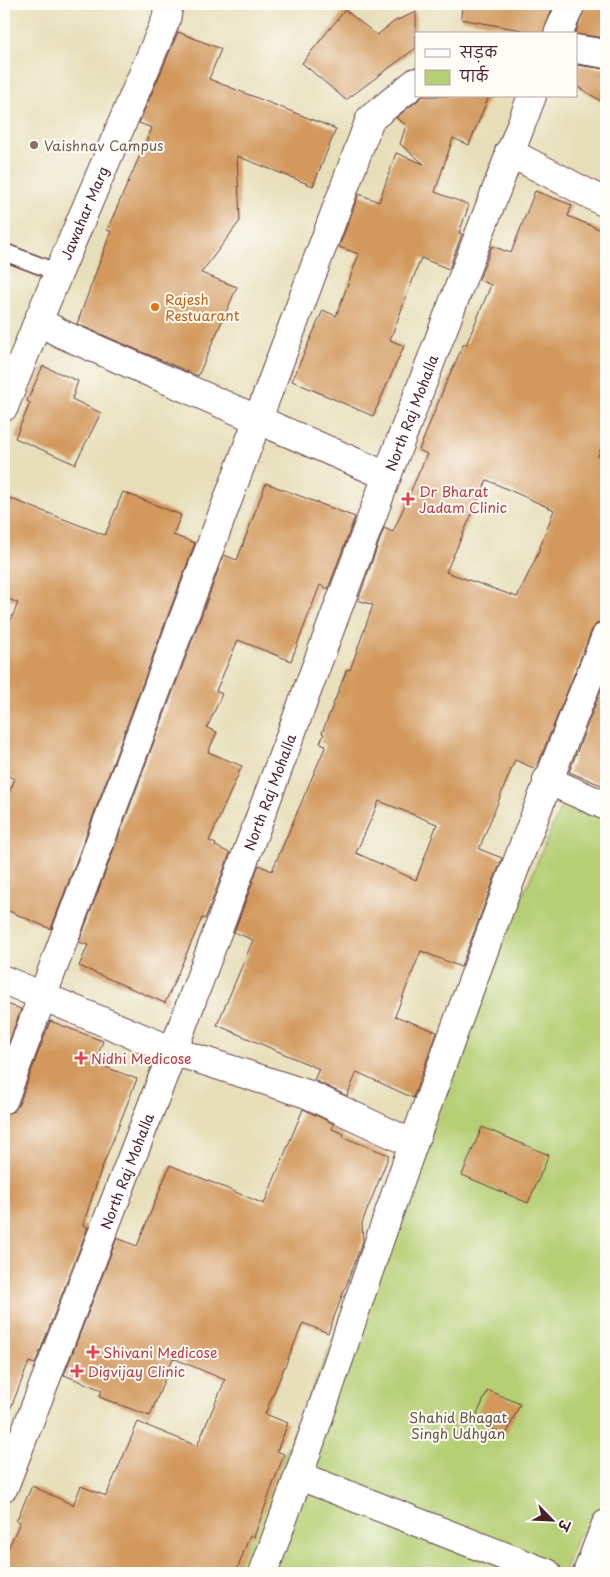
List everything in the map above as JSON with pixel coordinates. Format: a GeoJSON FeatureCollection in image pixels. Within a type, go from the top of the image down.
{"type":"FeatureCollection","features":[{"type":"Feature","properties":{"kind":"street"},"geometry":{"type":"LineString","coordinates":[[559,32],[571,4]]}},
{"type":"Feature","properties":{"kind":"street","name":"Jawahar Marg"},"geometry":{"type":"LineString","coordinates":[[4,407],[38,321],[171,9]]}},
{"type":"Feature","properties":{"kind":"street"},"geometry":{"type":"LineString","coordinates":[[578,49],[606,54]]}},
{"type":"Feature","properties":{"kind":"street"},"geometry":{"type":"LineString","coordinates":[[4,1099],[370,119],[415,83]]}},
{"type":"Feature","properties":{"kind":"street","name":"North Raj Mohalla"},"geometry":{"type":"LineString","coordinates":[[4,1488],[173,1051],[387,476],[531,98]]}},
{"type":"Feature","properties":{"kind":"street"},"geometry":{"type":"LineString","coordinates":[[509,152],[606,203]]}},
{"type":"Feature","properties":{"kind":"street"},"geometry":{"type":"LineString","coordinates":[[38,321],[62,334],[387,476]]}},
{"type":"Feature","properties":{"kind":"street"},"geometry":{"type":"LineString","coordinates":[[263,1573],[300,1476],[413,1144],[547,780],[606,636]]}},
{"type":"Feature","properties":{"kind":"street"},"geometry":{"type":"LineString","coordinates":[[547,780],[606,806]]}},
{"type":"Feature","properties":{"kind":"street"},"geometry":{"type":"LineString","coordinates":[[4,980],[173,1051],[307,1094],[413,1144]]}},
{"type":"Feature","properties":{"kind":"street"},"geometry":{"type":"LineString","coordinates":[[300,1476],[547,1573]]}},
{"type":"Feature","properties":{"kind":"street"},"geometry":{"type":"LineString","coordinates":[[587,1573],[606,1524]]}},
{"type":"Feature","properties":{"kind":"lane"},"geometry":{"type":"LineString","coordinates":[[4,252],[59,273]]}},
{"type":"Feature","properties":{"kind":"green space","name":"Shahid Bhagat Singh Udhyan"},"geometry":{"type":"Polygon","coordinates":[[[568,790],[606,808],[606,1503],[594,1538],[579,1533],[563,1573],[234,1573],[568,790]]]}},
{"type":"Feature","properties":{"kind":"building"},"geometry":{"type":"Polygon","coordinates":[[[462,4],[554,4],[544,32],[532,32],[461,19],[462,4]]]}},
{"type":"Feature","properties":{"kind":"building"},"geometry":{"type":"Polygon","coordinates":[[[586,4],[606,4],[606,38],[578,34],[578,32],[576,32],[586,4]]]}},
{"type":"Feature","properties":{"kind":"building"},"geometry":{"type":"Polygon","coordinates":[[[345,10],[377,35],[395,21],[416,12],[415,49],[346,100],[302,63],[345,10]]]}},
{"type":"Feature","properties":{"kind":"building"},"geometry":{"type":"Polygon","coordinates":[[[178,32],[221,49],[209,79],[336,129],[313,186],[237,156],[240,221],[201,273],[237,287],[198,376],[77,324],[111,231],[107,230],[152,128],[139,123],[178,32]]]}},
{"type":"Feature","properties":{"kind":"building"},"geometry":{"type":"Polygon","coordinates":[[[578,65],[606,69],[606,104],[578,87],[578,65]]]}},
{"type":"Feature","properties":{"kind":"building"},"geometry":{"type":"Polygon","coordinates":[[[421,98],[488,98],[469,145],[453,138],[435,192],[469,205],[459,233],[462,234],[449,269],[421,258],[390,340],[404,346],[373,416],[292,381],[323,310],[336,316],[359,254],[339,247],[359,194],[379,202],[396,153],[424,164],[400,144],[406,125],[396,118],[421,98]]]}},
{"type":"Feature","properties":{"kind":"building"},"geometry":{"type":"Polygon","coordinates":[[[535,191],[572,205],[568,216],[606,232],[606,435],[598,456],[606,460],[606,621],[597,623],[592,630],[536,769],[515,760],[479,849],[502,858],[461,967],[421,951],[395,1016],[437,1032],[413,1098],[357,1072],[347,1096],[314,1080],[319,1069],[217,1025],[253,940],[234,932],[259,865],[272,871],[326,745],[320,743],[324,734],[322,733],[347,669],[350,670],[373,605],[358,600],[384,528],[393,532],[427,454],[419,450],[446,383],[464,343],[466,345],[491,285],[479,280],[492,246],[511,253],[535,191]],[[487,480],[446,572],[517,597],[536,558],[554,510],[487,480]],[[379,801],[356,853],[416,880],[437,824],[379,801]]]}},
{"type":"Feature","properties":{"kind":"building"},"geometry":{"type":"Polygon","coordinates":[[[43,366],[78,381],[72,399],[101,413],[75,464],[15,438],[30,403],[27,401],[43,366]]]}},
{"type":"Feature","properties":{"kind":"building"},"geometry":{"type":"Polygon","coordinates":[[[266,483],[355,517],[328,589],[320,585],[291,661],[238,640],[216,691],[222,694],[207,728],[217,732],[208,752],[242,766],[209,841],[230,853],[205,919],[202,918],[165,1003],[79,966],[88,945],[79,942],[224,555],[237,560],[266,483]]]}},
{"type":"Feature","properties":{"kind":"building"},"geometry":{"type":"Polygon","coordinates":[[[123,492],[181,515],[173,535],[195,543],[51,929],[4,909],[4,804],[15,779],[4,774],[4,637],[18,603],[4,597],[4,496],[105,535],[123,492]]]}},
{"type":"Feature","properties":{"kind":"building"},"geometry":{"type":"Polygon","coordinates":[[[606,677],[606,787],[569,772],[606,677]]]}},
{"type":"Feature","properties":{"kind":"building"},"geometry":{"type":"Polygon","coordinates":[[[4,1003],[21,1009],[4,1055],[4,1003]]]}},
{"type":"Feature","properties":{"kind":"building"},"geometry":{"type":"Polygon","coordinates":[[[50,1021],[103,1041],[95,1063],[137,1079],[100,1173],[83,1225],[88,1227],[35,1364],[29,1362],[6,1420],[4,1419],[4,1114],[14,1111],[19,1104],[50,1021]]]}},
{"type":"Feature","properties":{"kind":"building"},"geometry":{"type":"Polygon","coordinates":[[[303,1109],[334,1124],[332,1129],[344,1134],[343,1137],[389,1155],[362,1223],[363,1241],[328,1333],[303,1323],[265,1414],[288,1423],[277,1451],[284,1454],[254,1537],[250,1535],[236,1573],[4,1573],[4,1558],[20,1522],[16,1521],[32,1486],[73,1505],[81,1486],[106,1496],[138,1422],[197,1446],[225,1380],[173,1358],[150,1416],[99,1397],[102,1390],[64,1375],[117,1238],[137,1246],[170,1165],[264,1204],[303,1109]]]}},
{"type":"Feature","properties":{"kind":"building"},"geometry":{"type":"Polygon","coordinates":[[[482,1127],[549,1155],[528,1203],[462,1175],[482,1127]]]}},
{"type":"Feature","properties":{"kind":"building"},"geometry":{"type":"Polygon","coordinates":[[[488,1390],[520,1404],[506,1435],[474,1421],[488,1390]]]}},
{"type":"Feature","properties":{"kind":"place","name":"Vaishnav Campus"},"geometry":{"type":"Point","coordinates":[34,145]}},
{"type":"Feature","properties":{"kind":"place","name":"Rajesh Restuarant"},"geometry":{"type":"Point","coordinates":[155,307]}},
{"type":"Feature","properties":{"kind":"place","name":"Dr Bharat Jadam Clinic"},"geometry":{"type":"Point","coordinates":[408,499]}},
{"type":"Feature","properties":{"kind":"place","name":"Nidhi Medicose"},"geometry":{"type":"Point","coordinates":[81,1058]}},
{"type":"Feature","properties":{"kind":"place","name":"Shivani Medicose"},"geometry":{"type":"Point","coordinates":[93,1352]}},
{"type":"Feature","properties":{"kind":"place","name":"Digvijay Clinic"},"geometry":{"type":"Point","coordinates":[77,1371]}}]}
